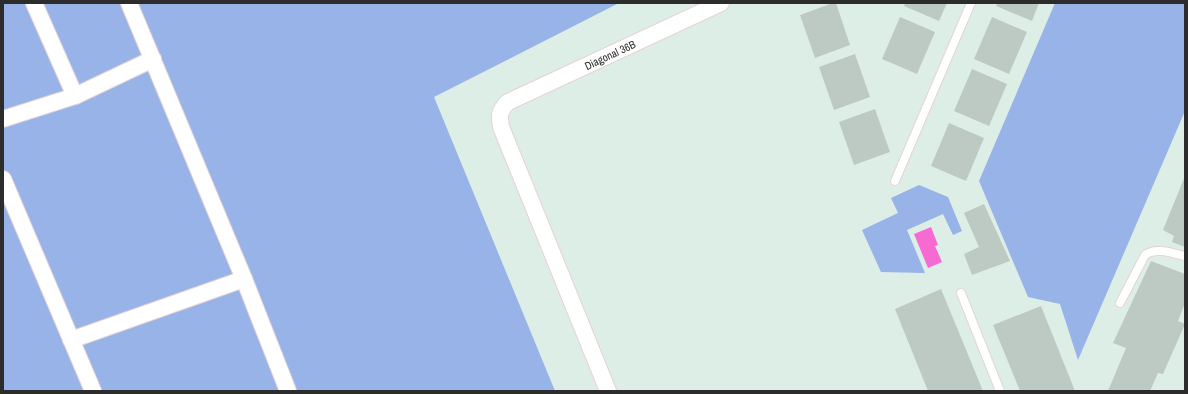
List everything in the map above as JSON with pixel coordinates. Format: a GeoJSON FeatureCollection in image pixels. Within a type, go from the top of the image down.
{"type":"FeatureCollection","features":[{"type":"Feature","properties":{"kind":"street"},"geometry":{"type":"LineString","coordinates":[[34,3],[75,96]]}},
{"type":"Feature","properties":{"kind":"street"},"geometry":{"type":"LineString","coordinates":[[129,3],[244,279],[288,391]]}},
{"type":"Feature","properties":{"kind":"street","name":"Diagonal 36B"},"geometry":{"type":"LineString","coordinates":[[608,391],[501,127],[501,109],[508,102],[721,3]]}},
{"type":"Feature","properties":{"kind":"street"},"geometry":{"type":"LineString","coordinates":[[3,120],[75,96],[153,59]]}},
{"type":"Feature","properties":{"kind":"street"},"geometry":{"type":"LineString","coordinates":[[3,179],[93,391]]}},
{"type":"Feature","properties":{"kind":"street"},"geometry":{"type":"LineString","coordinates":[[71,340],[244,279]]}},
{"type":"Feature","properties":{"kind":"lane"},"geometry":{"type":"LineString","coordinates":[[895,181],[971,3]]}},
{"type":"Feature","properties":{"kind":"lane"},"geometry":{"type":"LineString","coordinates":[[1120,303],[1145,255],[1149,252],[1156,250],[1185,256]]}},
{"type":"Feature","properties":{"kind":"lane"},"geometry":{"type":"LineString","coordinates":[[961,293],[1000,391]]}},
{"type":"Feature","properties":{"kind":"shaded area"},"geometry":{"type":"Polygon","coordinates":[[[3,3],[619,3],[434,97],[555,391],[3,391],[3,3]]]}},
{"type":"Feature","properties":{"kind":"shaded area"},"geometry":{"type":"Polygon","coordinates":[[[1055,3],[1185,3],[1185,111],[1078,360],[1060,304],[1028,297],[979,181],[1055,3]]]}},
{"type":"Feature","properties":{"kind":"shaded area"},"geometry":{"type":"Polygon","coordinates":[[[919,185],[948,197],[962,231],[953,235],[943,214],[907,230],[925,273],[881,272],[862,230],[898,213],[891,198],[919,185]]]}},
{"type":"Feature","properties":{"kind":"shaded area"},"geometry":{"type":"Polygon","coordinates":[[[931,227],[938,245],[935,246],[942,262],[928,268],[914,234],[931,227]]]}},
{"type":"Feature","properties":{"kind":"building"},"geometry":{"type":"Polygon","coordinates":[[[836,3],[850,45],[815,58],[800,15],[836,3]]]}},
{"type":"Feature","properties":{"kind":"building"},"geometry":{"type":"Polygon","coordinates":[[[905,3],[947,3],[939,21],[904,6],[905,3]]]}},
{"type":"Feature","properties":{"kind":"building"},"geometry":{"type":"Polygon","coordinates":[[[998,3],[1039,3],[1032,21],[996,6],[998,3]]]}},
{"type":"Feature","properties":{"kind":"building"},"geometry":{"type":"Polygon","coordinates":[[[900,17],[935,32],[917,74],[882,59],[900,17]]]}},
{"type":"Feature","properties":{"kind":"building"},"geometry":{"type":"Polygon","coordinates":[[[992,17],[1027,32],[1009,74],[974,59],[992,17]]]}},
{"type":"Feature","properties":{"kind":"building"},"geometry":{"type":"Polygon","coordinates":[[[855,54],[870,97],[834,110],[819,67],[855,54]]]}},
{"type":"Feature","properties":{"kind":"building"},"geometry":{"type":"Polygon","coordinates":[[[972,69],[1007,84],[989,126],[954,111],[972,69]]]}},
{"type":"Feature","properties":{"kind":"building"},"geometry":{"type":"Polygon","coordinates":[[[875,109],[890,152],[854,165],[839,122],[875,109]]]}},
{"type":"Feature","properties":{"kind":"building"},"geometry":{"type":"Polygon","coordinates":[[[949,123],[984,138],[966,181],[931,166],[949,123]]]}},
{"type":"Feature","properties":{"kind":"building"},"geometry":{"type":"Polygon","coordinates":[[[1185,176],[1185,247],[1172,242],[1174,236],[1163,230],[1185,176]]]}},
{"type":"Feature","properties":{"kind":"building"},"geometry":{"type":"Polygon","coordinates":[[[984,204],[1010,261],[972,275],[964,254],[979,247],[964,213],[984,204]]]}},
{"type":"Feature","properties":{"kind":"building"},"geometry":{"type":"Polygon","coordinates":[[[1151,261],[1185,274],[1185,303],[1178,321],[1185,324],[1163,374],[1158,373],[1150,391],[1108,391],[1126,348],[1113,343],[1151,261]]]}},
{"type":"Feature","properties":{"kind":"building"},"geometry":{"type":"Polygon","coordinates":[[[941,289],[983,391],[928,391],[895,309],[941,289]]]}},
{"type":"Feature","properties":{"kind":"building"},"geometry":{"type":"Polygon","coordinates":[[[1041,306],[1075,391],[1020,391],[993,325],[1041,306]]]}}]}
